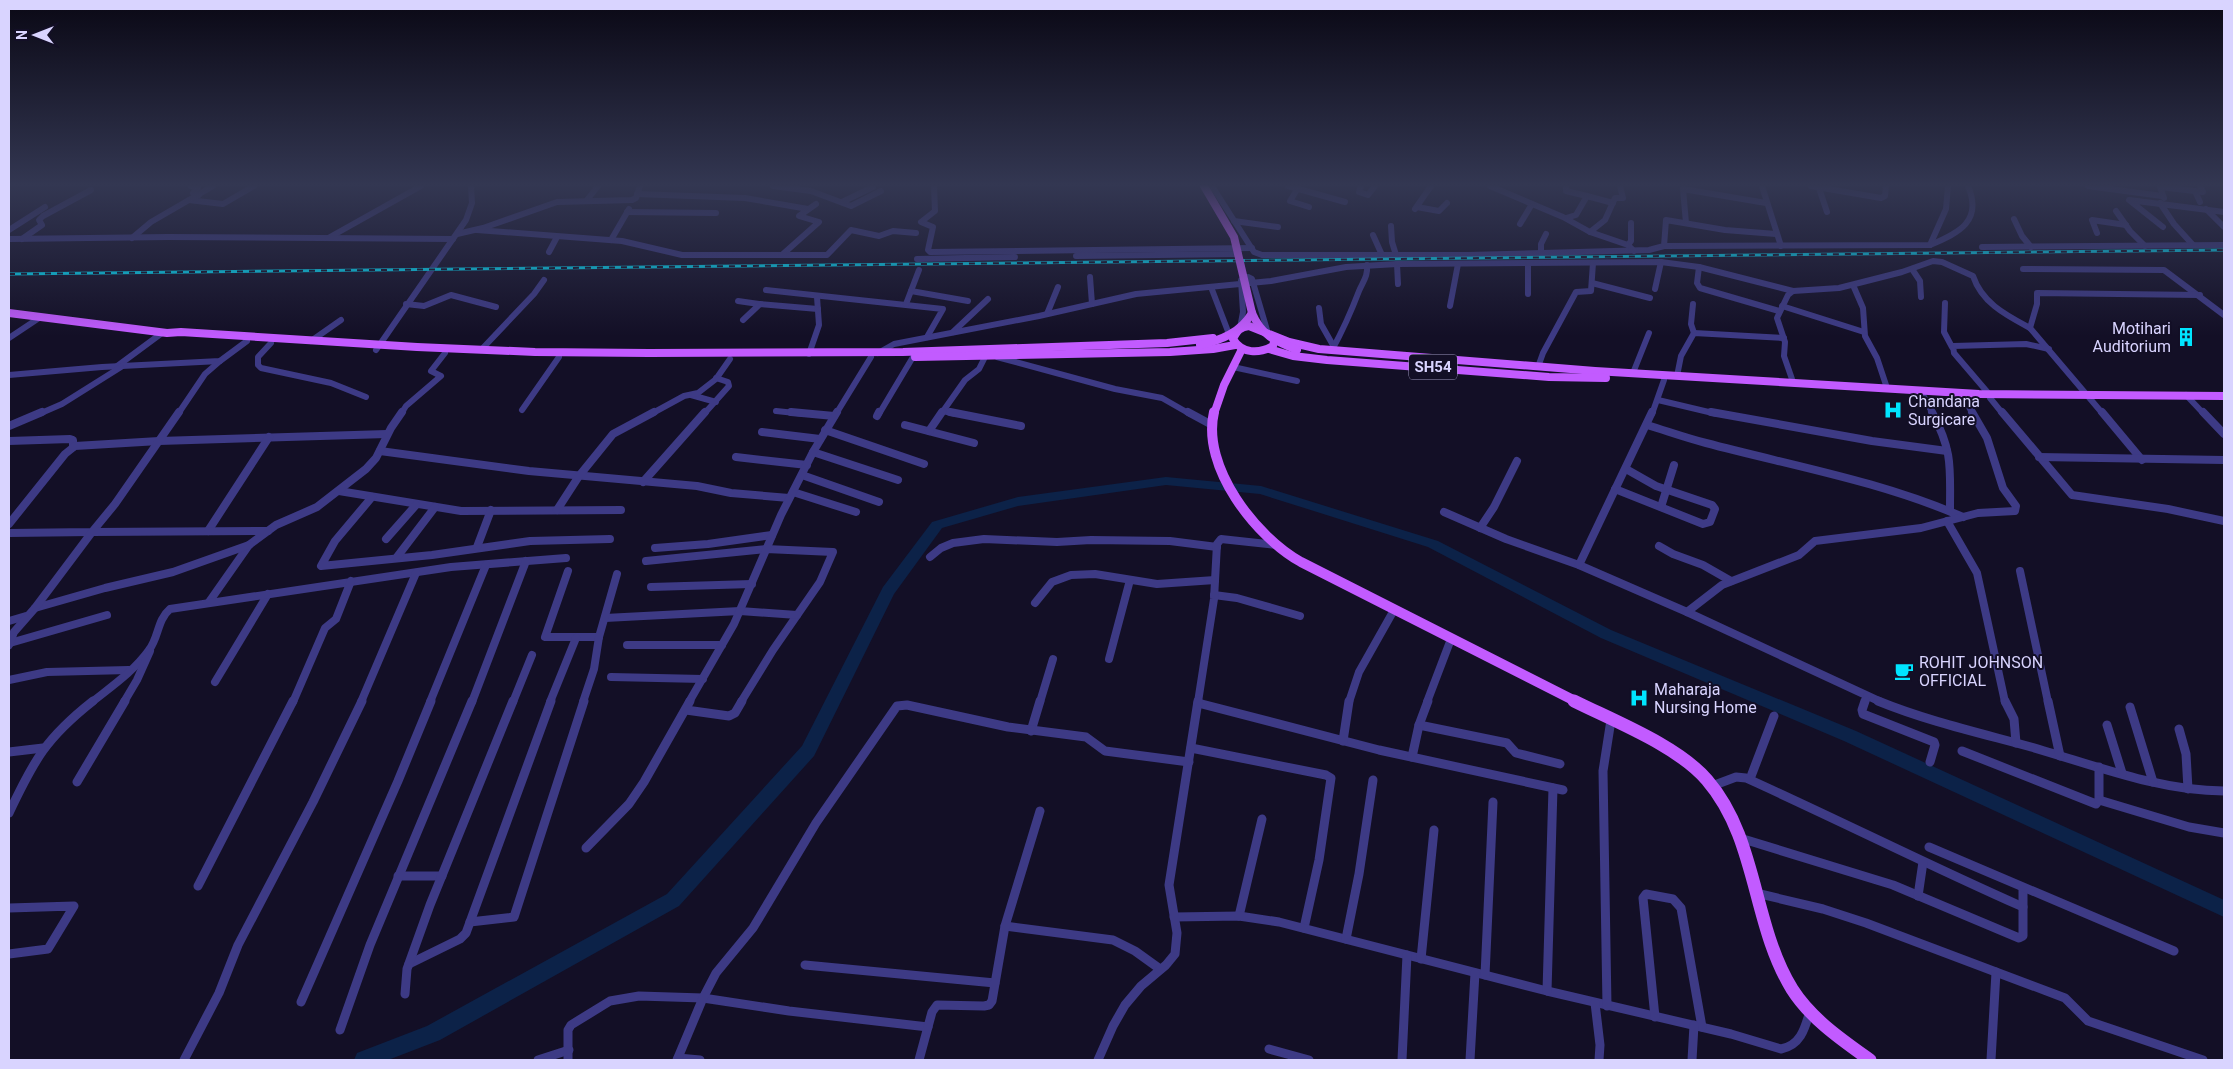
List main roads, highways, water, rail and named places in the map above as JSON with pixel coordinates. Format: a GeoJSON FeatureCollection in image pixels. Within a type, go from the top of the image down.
{"type":"FeatureCollection","features":[{"type":"Feature","properties":{"kind":"main road"},"geometry":{"type":"LineString","coordinates":[[1233,236],[1252,313],[1262,332],[1278,343],[1297,350],[1320,354],[1571,374],[1963,397],[2189,398],[2224,396]]}},
{"type":"Feature","properties":{"kind":"main road"},"geometry":{"type":"LineString","coordinates":[[9,313],[177,336],[271,343],[543,352],[917,355],[1167,344],[1203,340],[1235,332]]}},
{"type":"Feature","properties":{"kind":"main road"},"geometry":{"type":"LineString","coordinates":[[917,355],[1200,345],[1224,338],[1235,332],[1246,324],[1252,313]]}},
{"type":"Feature","properties":{"kind":"main road","name":"SH54"},"geometry":{"type":"LineString","coordinates":[[1235,332],[1254,327],[1267,330],[1275,337],[1302,346],[1538,367],[1596,375]]}},
{"type":"Feature","properties":{"kind":"main road"},"geometry":{"type":"LineString","coordinates":[[164,333],[181,332],[311,340],[445,353],[559,357],[730,359],[875,355]]}},
{"type":"Feature","properties":{"kind":"main road"},"geometry":{"type":"LineString","coordinates":[[1235,332],[1232,339],[1238,347],[1233,367],[1216,408],[1211,435],[1216,458],[1243,508],[1276,545],[1301,562],[1611,720],[1695,768],[1712,786],[1731,818],[1740,838],[1756,893],[1786,978],[1810,1011],[1834,1033],[1870,1060]]}},
{"type":"Feature","properties":{"kind":"main road"},"geometry":{"type":"LineString","coordinates":[[1269,349],[1276,341],[1275,337]]}},
{"type":"Feature","properties":{"kind":"main road","name":"SH54"},"geometry":{"type":"LineString","coordinates":[[917,355],[985,357],[1186,351],[1238,347],[1253,352],[1269,349],[1293,356],[1327,360],[1596,375]]}},
{"type":"Feature","properties":{"kind":"main road"},"geometry":{"type":"LineString","coordinates":[[1596,375],[1633,373],[1989,396]]}},
{"type":"Feature","properties":{"kind":"main road"},"geometry":{"type":"LineString","coordinates":[[2189,398],[2224,401]]}},
{"type":"Feature","properties":{"kind":"waterway"},"geometry":{"type":"LineString","coordinates":[[364,1060],[433,1033],[673,900],[808,751],[888,591],[937,525],[1018,502],[1166,481],[1261,490],[1433,544],[1606,634],[1850,736],[2224,909]]}},
{"type":"Feature","properties":{"kind":"railway"},"geometry":{"type":"LineString","coordinates":[[9,274],[2224,250]]}},
{"type":"Feature","properties":{"kind":"place","name":"Motihari Auditorium"},"geometry":{"type":"Point","coordinates":[2186,337]}},
{"type":"Feature","properties":{"kind":"place","name":"Chandana Surgicare"},"geometry":{"type":"Point","coordinates":[1893,410]}},
{"type":"Feature","properties":{"kind":"place","name":"ROHIT JOHNSON OFFICIAL"},"geometry":{"type":"Point","coordinates":[1904,671]}},
{"type":"Feature","properties":{"kind":"place","name":"Maharaja Nursing Home"},"geometry":{"type":"Point","coordinates":[1639,698]}}]}
